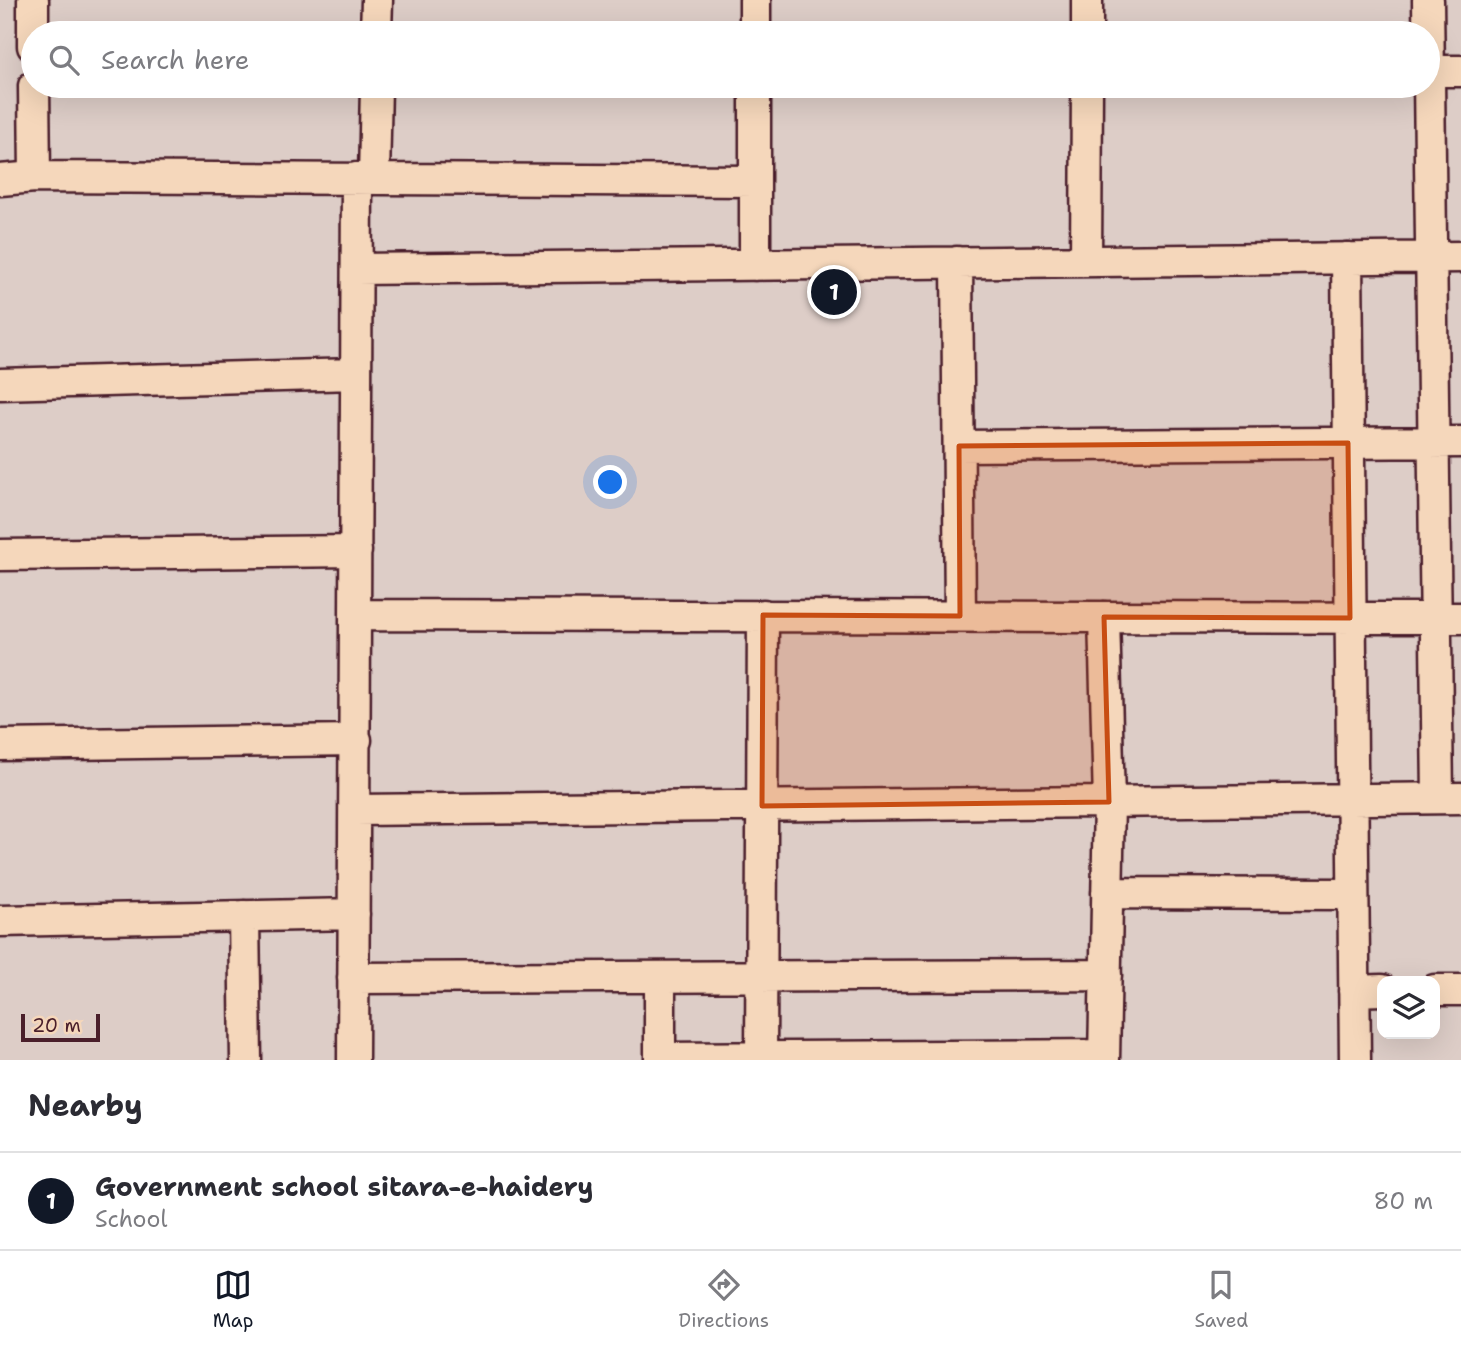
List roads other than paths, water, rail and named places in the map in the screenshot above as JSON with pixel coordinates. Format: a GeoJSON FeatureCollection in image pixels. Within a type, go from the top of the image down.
{"type":"FeatureCollection","features":[{"type":"Feature","properties":{"kind":"street"},"geometry":{"type":"LineString","coordinates":[[33,0],[33,21]]}},
{"type":"Feature","properties":{"kind":"street"},"geometry":{"type":"LineString","coordinates":[[376,21],[377,0]]}},
{"type":"Feature","properties":{"kind":"street"},"geometry":{"type":"LineString","coordinates":[[755,0],[755,21]]}},
{"type":"Feature","properties":{"kind":"street"},"geometry":{"type":"LineString","coordinates":[[1087,0],[1087,21]]}},
{"type":"Feature","properties":{"kind":"street"},"geometry":{"type":"LineString","coordinates":[[1428,0],[1428,21]]}},
{"type":"Feature","properties":{"kind":"street"},"geometry":{"type":"LineString","coordinates":[[1440,71],[1461,71]]}},
{"type":"Feature","properties":{"kind":"street"},"geometry":{"type":"LineString","coordinates":[[34,98],[35,177]]}},
{"type":"Feature","properties":{"kind":"street"},"geometry":{"type":"LineString","coordinates":[[353,1060],[357,269],[375,98]]}},
{"type":"Feature","properties":{"kind":"street"},"geometry":{"type":"LineString","coordinates":[[755,98],[755,265]]}},
{"type":"Feature","properties":{"kind":"street"},"geometry":{"type":"LineString","coordinates":[[1086,261],[1087,98]]}},
{"type":"Feature","properties":{"kind":"street"},"geometry":{"type":"LineString","coordinates":[[356,810],[1450,798],[1447,442],[1431,257],[1428,98]]}},
{"type":"Feature","properties":{"kind":"street"},"geometry":{"type":"LineString","coordinates":[[0,180],[35,177],[755,181]]}},
{"type":"Feature","properties":{"kind":"street"},"geometry":{"type":"LineString","coordinates":[[357,269],[1461,257]]}},
{"type":"Feature","properties":{"kind":"street"},"geometry":{"type":"LineString","coordinates":[[1347,258],[1353,894],[1368,990],[1355,1060]]}},
{"type":"Feature","properties":{"kind":"street"},"geometry":{"type":"LineString","coordinates":[[957,262],[960,616]]}},
{"type":"Feature","properties":{"kind":"street"},"geometry":{"type":"LineString","coordinates":[[0,384],[356,374]]}},
{"type":"Feature","properties":{"kind":"street"},"geometry":{"type":"LineString","coordinates":[[959,446],[1447,442]]}},
{"type":"Feature","properties":{"kind":"street"},"geometry":{"type":"LineString","coordinates":[[0,555],[356,551]]}},
{"type":"Feature","properties":{"kind":"street"},"geometry":{"type":"LineString","coordinates":[[356,615],[1449,618]]}},
{"type":"Feature","properties":{"kind":"street"},"geometry":{"type":"LineString","coordinates":[[761,1059],[763,615]]}},
{"type":"Feature","properties":{"kind":"street"},"geometry":{"type":"LineString","coordinates":[[660,977],[660,1059],[1104,1058],[1109,802],[1104,617]]}},
{"type":"Feature","properties":{"kind":"street"},"geometry":{"type":"LineString","coordinates":[[0,745],[356,740]]}},
{"type":"Feature","properties":{"kind":"street"},"geometry":{"type":"LineString","coordinates":[[1107,893],[1353,894]]}},
{"type":"Feature","properties":{"kind":"street"},"geometry":{"type":"LineString","coordinates":[[0,921],[354,914]]}},
{"type":"Feature","properties":{"kind":"street"},"geometry":{"type":"LineString","coordinates":[[244,916],[246,1060]]}},
{"type":"Feature","properties":{"kind":"street"},"geometry":{"type":"LineString","coordinates":[[354,978],[1106,975]]}},
{"type":"Feature","properties":{"kind":"street"},"geometry":{"type":"LineString","coordinates":[[1440,990],[1461,990]]}},
{"type":"Feature","properties":{"kind":"place","name":"Government school sitara-e-haidery"},"geometry":{"type":"Point","coordinates":[834,292]}}]}
